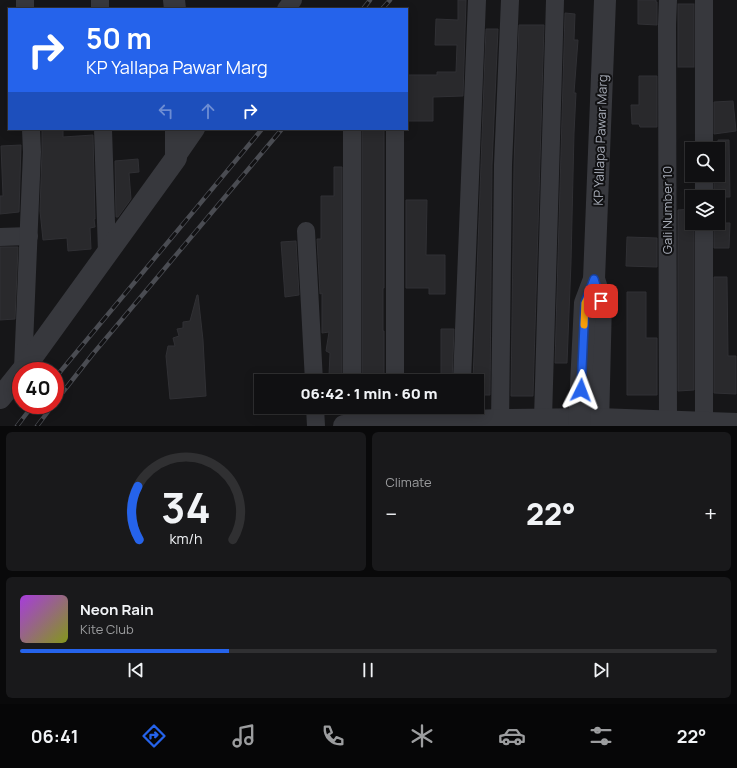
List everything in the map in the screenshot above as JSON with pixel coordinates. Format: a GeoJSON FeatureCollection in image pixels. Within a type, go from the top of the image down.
{"type":"FeatureCollection","features":[{"type":"Feature","properties":{"kind":"street"},"geometry":{"type":"LineString","coordinates":[[287,8],[293,0]]}},
{"type":"Feature","properties":{"kind":"street"},"geometry":{"type":"LineString","coordinates":[[462,374],[477,0]]}},
{"type":"Feature","properties":{"kind":"street"},"geometry":{"type":"LineString","coordinates":[[500,423],[503,165],[510,0]]}},
{"type":"Feature","properties":{"kind":"street"},"geometry":{"type":"LineString","coordinates":[[543,419],[555,0]]}},
{"type":"Feature","properties":{"kind":"street","name":"KP Yallapa Pawar Marg"},"geometry":{"type":"LineString","coordinates":[[589,423],[585,303],[594,279],[605,0]]}},
{"type":"Feature","properties":{"kind":"street","name":"Gali Number 10"},"geometry":{"type":"LineString","coordinates":[[668,0],[666,40],[668,421]]}},
{"type":"Feature","properties":{"kind":"street"},"geometry":{"type":"LineString","coordinates":[[704,0],[704,142]]}},
{"type":"Feature","properties":{"kind":"street"},"geometry":{"type":"LineString","coordinates":[[22,362],[32,152],[31,130]]}},
{"type":"Feature","properties":{"kind":"street"},"geometry":{"type":"LineString","coordinates":[[103,130],[107,253]]}},
{"type":"Feature","properties":{"kind":"street"},"geometry":{"type":"LineString","coordinates":[[176,130],[176,158]]}},
{"type":"Feature","properties":{"kind":"street"},"geometry":{"type":"LineString","coordinates":[[28,362],[195,130]]}},
{"type":"Feature","properties":{"kind":"street"},"geometry":{"type":"LineString","coordinates":[[395,130],[395,374]]}},
{"type":"Feature","properties":{"kind":"street"},"geometry":{"type":"LineString","coordinates":[[352,131],[352,374]]}},
{"type":"Feature","properties":{"kind":"street"},"geometry":{"type":"LineString","coordinates":[[704,230],[704,423]]}},
{"type":"Feature","properties":{"kind":"street"},"geometry":{"type":"LineString","coordinates":[[306,231],[314,374]]}},
{"type":"Feature","properties":{"kind":"street"},"geometry":{"type":"LineString","coordinates":[[0,237],[28,236]]}},
{"type":"Feature","properties":{"kind":"street"},"geometry":{"type":"LineString","coordinates":[[0,398],[12,383]]}},
{"type":"Feature","properties":{"kind":"street"},"geometry":{"type":"LineString","coordinates":[[315,414],[316,426]]}},
{"type":"Feature","properties":{"kind":"street"},"geometry":{"type":"LineString","coordinates":[[350,419],[395,415],[461,414],[500,423],[543,419],[589,423],[668,421],[737,424]]}},
{"type":"Feature","properties":{"kind":"building"},"geometry":{"type":"Polygon","coordinates":[[[458,0],[466,0],[463,96],[433,97],[433,121],[408,121],[408,75],[437,75],[437,72],[456,72],[457,45],[435,45],[436,19],[458,20],[458,0]]]}},
{"type":"Feature","properties":{"kind":"building"},"geometry":{"type":"Polygon","coordinates":[[[638,0],[656,0],[657,25],[638,24],[638,0]]]}},
{"type":"Feature","properties":{"kind":"building"},"geometry":{"type":"Polygon","coordinates":[[[678,4],[694,4],[694,67],[678,67],[678,4]]]}},
{"type":"Feature","properties":{"kind":"building"},"geometry":{"type":"Polygon","coordinates":[[[565,13],[575,14],[574,40],[578,40],[574,93],[576,93],[567,363],[555,363],[565,13]]]}},
{"type":"Feature","properties":{"kind":"building"},"geometry":{"type":"Polygon","coordinates":[[[519,25],[544,25],[533,396],[511,396],[514,165],[519,25]]]}},
{"type":"Feature","properties":{"kind":"building"},"geometry":{"type":"Polygon","coordinates":[[[486,29],[498,29],[492,165],[490,395],[484,395],[484,374],[473,374],[486,29]]]}},
{"type":"Feature","properties":{"kind":"building"},"geometry":{"type":"Polygon","coordinates":[[[639,76],[657,76],[657,127],[640,127],[639,124],[632,124],[631,105],[639,105],[639,76]]]}},
{"type":"Feature","properties":{"kind":"building"},"geometry":{"type":"Polygon","coordinates":[[[733,101],[736,131],[714,134],[714,102],[733,101]]]}},
{"type":"Feature","properties":{"kind":"building"},"geometry":{"type":"Polygon","coordinates":[[[42,130],[63,130],[63,137],[93,135],[95,227],[90,228],[91,249],[68,251],[67,238],[43,240],[40,211],[42,130]]]}},
{"type":"Feature","properties":{"kind":"building"},"geometry":{"type":"Polygon","coordinates":[[[362,130],[384,130],[384,374],[362,374],[362,130]]]}},
{"type":"Feature","properties":{"kind":"building"},"geometry":{"type":"Polygon","coordinates":[[[718,140],[729,140],[730,197],[725,197],[725,190],[714,190],[714,182],[725,182],[725,142],[718,142],[718,140]]]}},
{"type":"Feature","properties":{"kind":"building"},"geometry":{"type":"Polygon","coordinates":[[[21,145],[19,212],[0,214],[0,196],[3,196],[1,146],[21,145]]]}},
{"type":"Feature","properties":{"kind":"building"},"geometry":{"type":"Polygon","coordinates":[[[138,159],[139,172],[129,173],[131,199],[118,217],[116,217],[115,161],[138,159]]]}},
{"type":"Feature","properties":{"kind":"building"},"geometry":{"type":"Polygon","coordinates":[[[334,167],[342,167],[342,374],[329,374],[330,353],[326,351],[329,332],[322,333],[322,293],[320,294],[317,239],[321,239],[321,196],[334,196],[334,167]]]}},
{"type":"Feature","properties":{"kind":"building"},"geometry":{"type":"Polygon","coordinates":[[[406,200],[427,200],[426,255],[445,255],[445,294],[429,294],[429,288],[406,288],[406,200]]]}},
{"type":"Feature","properties":{"kind":"building"},"geometry":{"type":"Polygon","coordinates":[[[678,210],[685,210],[685,230],[694,230],[694,390],[678,391],[678,210]]]}},
{"type":"Feature","properties":{"kind":"building"},"geometry":{"type":"Polygon","coordinates":[[[725,223],[730,223],[729,248],[714,248],[714,230],[725,230],[725,223]]]}},
{"type":"Feature","properties":{"kind":"building"},"geometry":{"type":"Polygon","coordinates":[[[627,237],[657,238],[657,267],[626,266],[627,237]]]}},
{"type":"Feature","properties":{"kind":"building"},"geometry":{"type":"Polygon","coordinates":[[[296,241],[299,295],[285,297],[281,242],[296,241]]]}},
{"type":"Feature","properties":{"kind":"building"},"geometry":{"type":"Polygon","coordinates":[[[0,247],[18,247],[15,319],[0,320],[0,247]]]}},
{"type":"Feature","properties":{"kind":"building"},"geometry":{"type":"Polygon","coordinates":[[[714,277],[727,277],[728,356],[736,356],[736,394],[714,393],[714,277]]]}},
{"type":"Feature","properties":{"kind":"building"},"geometry":{"type":"Polygon","coordinates":[[[627,292],[646,292],[646,338],[657,338],[657,395],[627,395],[627,292]]]}},
{"type":"Feature","properties":{"kind":"building"},"geometry":{"type":"Polygon","coordinates":[[[197,295],[203,340],[206,396],[170,399],[166,356],[168,346],[175,346],[173,338],[179,336],[177,329],[183,328],[183,322],[190,321],[197,295]]]}},
{"type":"Feature","properties":{"kind":"building"},"geometry":{"type":"Polygon","coordinates":[[[441,329],[454,329],[452,374],[441,374],[441,329]]]}},
{"type":"Feature","properties":{"kind":"railway"},"geometry":{"type":"LineString","coordinates":[[364,8],[370,0]]}},
{"type":"Feature","properties":{"kind":"railway"},"geometry":{"type":"LineString","coordinates":[[383,8],[390,0]]}},
{"type":"Feature","properties":{"kind":"railway"},"geometry":{"type":"LineString","coordinates":[[64,367],[261,130]]}},
{"type":"Feature","properties":{"kind":"railway"},"geometry":{"type":"LineString","coordinates":[[64,391],[92,355],[281,130]]}},
{"type":"Feature","properties":{"kind":"railway"},"geometry":{"type":"LineString","coordinates":[[17,426],[26,414]]}},
{"type":"Feature","properties":{"kind":"railway"},"geometry":{"type":"LineString","coordinates":[[37,426],[46,414]]}},
{"type":"Feature","properties":{"kind":"slow traffic"},"geometry":{"type":"LineString","coordinates":[[584,325],[585,303],[587,299]]}},
{"type":"Feature","properties":{"kind":"route"},"geometry":{"type":"LineString","coordinates":[[581,390],[585,303],[594,279],[601,301]]}}]}
